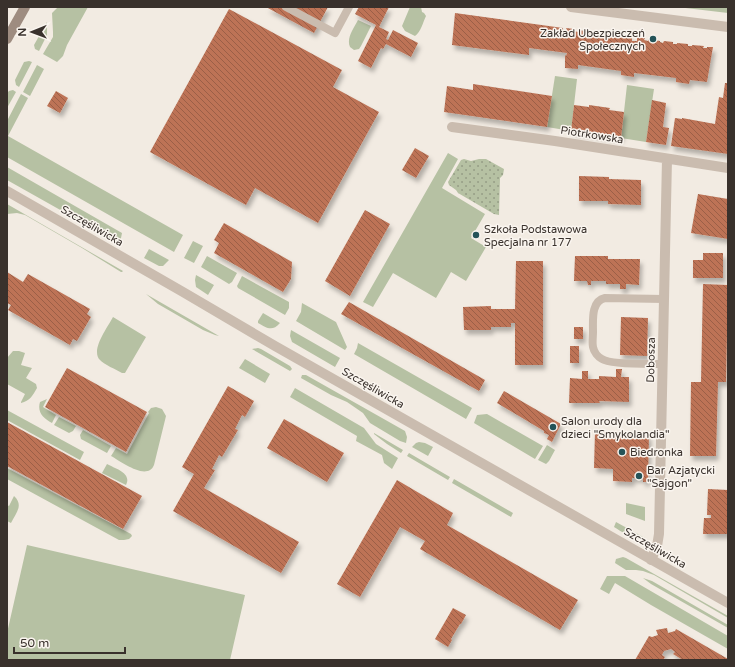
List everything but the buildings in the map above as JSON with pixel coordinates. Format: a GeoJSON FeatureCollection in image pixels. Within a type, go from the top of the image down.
{"type":"FeatureCollection","features":[{"type":"Feature","properties":{"kind":"main road"},"geometry":{"type":"LineString","coordinates":[[7,40],[25,7]]}},
{"type":"Feature","properties":{"kind":"street"},"geometry":{"type":"LineString","coordinates":[[571,7],[601,9],[728,27]]}},
{"type":"Feature","properties":{"kind":"street","name":"Piotrkowska"},"geometry":{"type":"LineString","coordinates":[[452,127],[555,141],[728,168]]}},
{"type":"Feature","properties":{"kind":"street","name":"Dobosza"},"geometry":{"type":"LineString","coordinates":[[651,560],[658,544],[667,159]]}},
{"type":"Feature","properties":{"kind":"street","name":"Szczęśliwicka"},"geometry":{"type":"LineString","coordinates":[[7,192],[728,603]]}},
{"type":"Feature","properties":{"kind":"lane"},"geometry":{"type":"LineString","coordinates":[[286,7],[334,33],[349,7]]}},
{"type":"Feature","properties":{"kind":"lane"},"geometry":{"type":"LineString","coordinates":[[663,364],[615,363],[601,359],[596,354],[593,347],[593,314],[598,301],[602,298],[664,299]]}},
{"type":"Feature","properties":{"kind":"green space"},"geometry":{"type":"Polygon","coordinates":[[[58,7],[88,7],[67,45],[63,56],[57,62],[43,54],[53,37],[52,13],[58,7]]]}},
{"type":"Feature","properties":{"kind":"green space"},"geometry":{"type":"Polygon","coordinates":[[[410,7],[421,7],[422,12],[426,16],[415,36],[405,31],[402,26],[410,7]]]}},
{"type":"Feature","properties":{"kind":"green space"},"geometry":{"type":"Polygon","coordinates":[[[677,7],[728,7],[728,13],[677,7]]]}},
{"type":"Feature","properties":{"kind":"green space"},"geometry":{"type":"Polygon","coordinates":[[[358,20],[371,26],[359,49],[354,50],[350,47],[349,40],[358,20]]]}},
{"type":"Feature","properties":{"kind":"green space"},"geometry":{"type":"Polygon","coordinates":[[[47,22],[47,35],[39,51],[35,49],[34,45],[47,22]]]}},
{"type":"Feature","properties":{"kind":"green space"},"geometry":{"type":"Polygon","coordinates":[[[24,62],[32,62],[19,87],[16,85],[15,80],[24,62]]]}},
{"type":"Feature","properties":{"kind":"green space"},"geometry":{"type":"Polygon","coordinates":[[[37,65],[44,69],[30,96],[23,92],[37,65]]]}},
{"type":"Feature","properties":{"kind":"green space"},"geometry":{"type":"Polygon","coordinates":[[[555,76],[577,79],[571,131],[547,127],[555,76]]]}},
{"type":"Feature","properties":{"kind":"green space"},"geometry":{"type":"Polygon","coordinates":[[[627,85],[654,89],[646,142],[621,138],[627,85]]]}},
{"type":"Feature","properties":{"kind":"green space"},"geometry":{"type":"Polygon","coordinates":[[[13,90],[16,92],[7,108],[7,93],[13,90]]]}},
{"type":"Feature","properties":{"kind":"green space"},"geometry":{"type":"Polygon","coordinates":[[[21,94],[28,98],[8,136],[183,235],[174,252],[7,157],[7,121],[21,94]]]}},
{"type":"Feature","properties":{"kind":"green space"},"geometry":{"type":"Polygon","coordinates":[[[448,153],[458,159],[442,188],[485,214],[471,238],[486,247],[466,281],[451,272],[436,298],[393,273],[373,307],[363,302],[448,153]]]}},
{"type":"Feature","properties":{"kind":"green space"},"geometry":{"type":"Polygon","coordinates":[[[464,159],[471,161],[486,159],[504,169],[503,175],[500,178],[499,215],[494,214],[458,193],[449,185],[448,182],[461,160],[464,159]]]}},
{"type":"Feature","properties":{"kind":"green space"},"geometry":{"type":"Polygon","coordinates":[[[7,167],[122,233],[119,243],[7,180],[7,167]]]}},
{"type":"Feature","properties":{"kind":"green space"},"geometry":{"type":"Polygon","coordinates":[[[7,204],[123,271],[121,272],[25,215],[17,213],[7,214],[7,204]]]}},
{"type":"Feature","properties":{"kind":"green space"},"geometry":{"type":"Polygon","coordinates":[[[193,241],[203,246],[194,263],[184,258],[193,241]]]}},
{"type":"Feature","properties":{"kind":"green space"},"geometry":{"type":"Polygon","coordinates":[[[149,249],[169,260],[163,266],[159,266],[144,258],[149,249]]]}},
{"type":"Feature","properties":{"kind":"green space"},"geometry":{"type":"Polygon","coordinates":[[[207,256],[237,273],[232,282],[229,284],[201,267],[207,256]]]}},
{"type":"Feature","properties":{"kind":"green space"},"geometry":{"type":"Polygon","coordinates":[[[196,275],[214,285],[208,295],[196,287],[196,275]]]}},
{"type":"Feature","properties":{"kind":"green space"},"geometry":{"type":"Polygon","coordinates":[[[242,276],[289,302],[289,308],[285,315],[238,288],[237,286],[242,276]]]}},
{"type":"Feature","properties":{"kind":"green space"},"geometry":{"type":"Polygon","coordinates":[[[146,294],[219,336],[203,330],[158,304],[146,294]]]}},
{"type":"Feature","properties":{"kind":"green space"},"geometry":{"type":"Polygon","coordinates":[[[302,303],[336,322],[347,347],[345,350],[296,321],[301,312],[302,303]]]}},
{"type":"Feature","properties":{"kind":"green space"},"geometry":{"type":"Polygon","coordinates":[[[263,313],[280,323],[274,328],[267,328],[258,323],[263,313]]]}},
{"type":"Feature","properties":{"kind":"green space"},"geometry":{"type":"Polygon","coordinates":[[[113,317],[146,337],[125,373],[122,373],[104,363],[97,356],[98,345],[113,317]]]}},
{"type":"Feature","properties":{"kind":"green space"},"geometry":{"type":"Polygon","coordinates":[[[291,330],[340,358],[335,367],[292,342],[290,336],[291,330]]]}},
{"type":"Feature","properties":{"kind":"green space"},"geometry":{"type":"Polygon","coordinates":[[[358,343],[472,408],[466,419],[354,354],[358,343]]]}},
{"type":"Feature","properties":{"kind":"green space"},"geometry":{"type":"Polygon","coordinates":[[[258,348],[290,366],[292,369],[290,371],[252,349],[258,348]]]}},
{"type":"Feature","properties":{"kind":"green space"},"geometry":{"type":"Polygon","coordinates":[[[13,351],[25,353],[21,365],[32,368],[26,378],[36,384],[37,388],[29,399],[21,403],[25,394],[7,384],[7,358],[13,351]]]}},
{"type":"Feature","properties":{"kind":"green space"},"geometry":{"type":"Polygon","coordinates":[[[245,359],[270,374],[265,383],[239,368],[245,359]]]}},
{"type":"Feature","properties":{"kind":"green space"},"geometry":{"type":"Polygon","coordinates":[[[302,375],[306,375],[405,431],[407,437],[406,443],[370,423],[363,413],[347,402],[301,378],[302,375]]]}},
{"type":"Feature","properties":{"kind":"green space"},"geometry":{"type":"Polygon","coordinates":[[[295,388],[364,428],[376,444],[398,458],[392,469],[384,463],[382,455],[356,441],[357,436],[290,397],[295,388]]]}},
{"type":"Feature","properties":{"kind":"green space"},"geometry":{"type":"Polygon","coordinates":[[[47,399],[43,407],[56,415],[52,423],[43,417],[39,409],[40,402],[47,399]]]}},
{"type":"Feature","properties":{"kind":"green space"},"geometry":{"type":"Polygon","coordinates":[[[156,407],[162,409],[166,416],[152,469],[146,471],[136,470],[111,456],[116,448],[127,454],[149,413],[148,412],[151,408],[156,407]]]}},
{"type":"Feature","properties":{"kind":"green space"},"geometry":{"type":"Polygon","coordinates":[[[7,410],[84,452],[80,460],[7,420],[7,410]]]}},
{"type":"Feature","properties":{"kind":"green space"},"geometry":{"type":"Polygon","coordinates":[[[487,414],[543,446],[535,459],[474,423],[477,415],[487,414]]]}},
{"type":"Feature","properties":{"kind":"green space"},"geometry":{"type":"Polygon","coordinates":[[[59,417],[76,426],[73,431],[69,433],[54,425],[59,417]]]}},
{"type":"Feature","properties":{"kind":"green space"},"geometry":{"type":"Polygon","coordinates":[[[83,430],[111,446],[107,453],[81,439],[80,435],[83,430]]]}},
{"type":"Feature","properties":{"kind":"green space"},"geometry":{"type":"Polygon","coordinates":[[[374,433],[403,450],[401,453],[374,433]]]}},
{"type":"Feature","properties":{"kind":"green space"},"geometry":{"type":"Polygon","coordinates":[[[419,442],[433,447],[428,456],[412,447],[419,442]]]}},
{"type":"Feature","properties":{"kind":"green space"},"geometry":{"type":"Polygon","coordinates":[[[547,445],[555,450],[546,464],[538,460],[547,445]]]}},
{"type":"Feature","properties":{"kind":"green space"},"geometry":{"type":"Polygon","coordinates":[[[409,453],[450,477],[448,480],[407,456],[409,453]]]}},
{"type":"Feature","properties":{"kind":"green space"},"geometry":{"type":"Polygon","coordinates":[[[107,464],[125,474],[127,477],[126,485],[102,473],[107,464]]]}},
{"type":"Feature","properties":{"kind":"green space"},"geometry":{"type":"Polygon","coordinates":[[[7,468],[131,534],[132,536],[129,539],[119,540],[7,479],[7,468]]]}},
{"type":"Feature","properties":{"kind":"green space"},"geometry":{"type":"Polygon","coordinates":[[[454,479],[513,513],[511,517],[452,483],[454,479]]]}},
{"type":"Feature","properties":{"kind":"green space"},"geometry":{"type":"Polygon","coordinates":[[[14,496],[17,499],[19,506],[11,523],[7,521],[7,505],[9,506],[14,496]]]}},
{"type":"Feature","properties":{"kind":"green space"},"geometry":{"type":"Polygon","coordinates":[[[626,503],[645,507],[645,521],[626,514],[626,503]]]}},
{"type":"Feature","properties":{"kind":"green space"},"geometry":{"type":"Polygon","coordinates":[[[616,522],[645,538],[637,539],[625,534],[614,527],[616,522]]]}},
{"type":"Feature","properties":{"kind":"green space"},"geometry":{"type":"Polygon","coordinates":[[[27,545],[245,595],[230,660],[7,660],[7,633],[27,545]]]}},
{"type":"Feature","properties":{"kind":"green space"},"geometry":{"type":"Polygon","coordinates":[[[623,557],[728,616],[728,618],[654,575],[643,571],[626,570],[615,563],[616,559],[623,557]]]}},
{"type":"Feature","properties":{"kind":"green space"},"geometry":{"type":"Polygon","coordinates":[[[607,576],[625,576],[728,636],[728,649],[615,583],[609,594],[600,589],[607,576]]]}},
{"type":"Feature","properties":{"kind":"green space"},"geometry":{"type":"Polygon","coordinates":[[[643,578],[652,581],[728,625],[728,628],[651,584],[643,578]]]}},
{"type":"Feature","properties":{"kind":"place","name":"Zakład Ubezpieczeń Społecznych"},"geometry":{"type":"Point","coordinates":[653,39]}},
{"type":"Feature","properties":{"kind":"place","name":"Szkoła Podstawowa Specjalna nr 177"},"geometry":{"type":"Point","coordinates":[476,235]}},
{"type":"Feature","properties":{"kind":"place","name":"Salon urody dla dzieci \"Smykolandia\""},"geometry":{"type":"Point","coordinates":[553,427]}},
{"type":"Feature","properties":{"kind":"place","name":"Biedronka"},"geometry":{"type":"Point","coordinates":[622,452]}},
{"type":"Feature","properties":{"kind":"place","name":"Bar Azjatycki \"Sajgon\""},"geometry":{"type":"Point","coordinates":[639,476]}}]}
